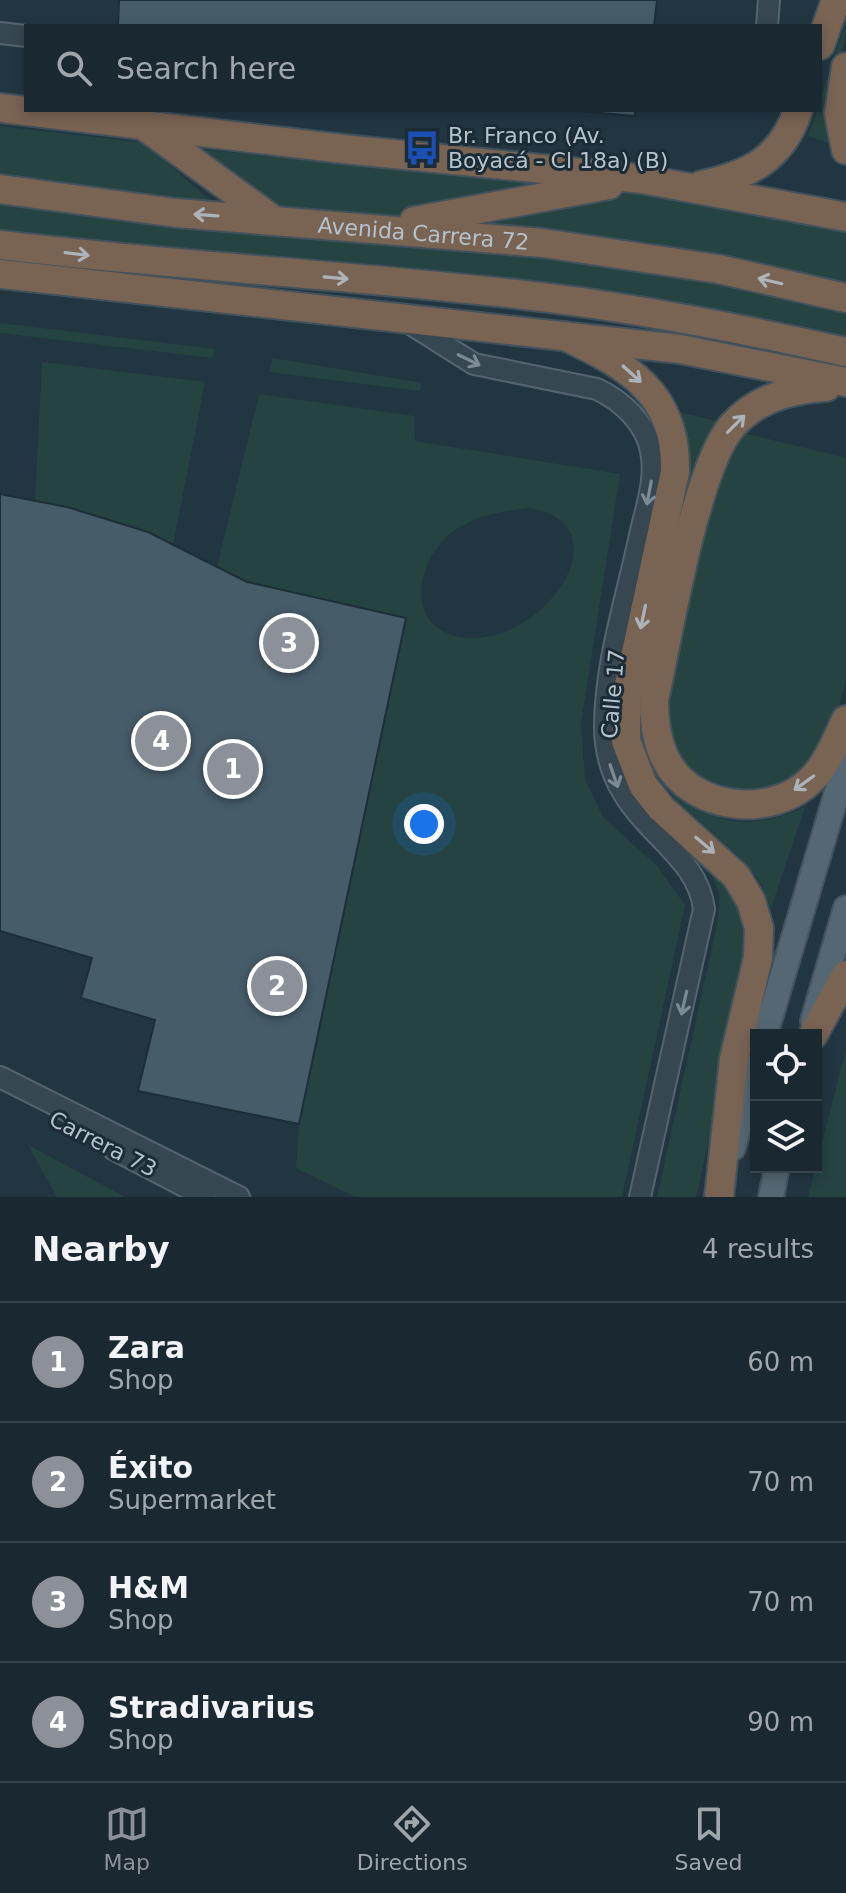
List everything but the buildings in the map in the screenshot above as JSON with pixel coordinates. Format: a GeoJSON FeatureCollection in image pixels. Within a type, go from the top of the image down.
{"type":"FeatureCollection","features":[{"type":"Feature","properties":{"kind":"highway"},"geometry":{"type":"LineString","coordinates":[[822,39],[836,0]]}},
{"type":"Feature","properties":{"kind":"highway"},"geometry":{"type":"LineString","coordinates":[[846,67],[839,114],[846,150]]}},
{"type":"Feature","properties":{"kind":"highway"},"geometry":{"type":"LineString","coordinates":[[0,108],[24,111]]}},
{"type":"Feature","properties":{"kind":"highway"},"geometry":{"type":"LineString","coordinates":[[34,112],[642,179],[846,217]]}},
{"type":"Feature","properties":{"kind":"highway"},"geometry":{"type":"LineString","coordinates":[[692,187],[735,178],[760,166],[783,144],[797,112]]}},
{"type":"Feature","properties":{"kind":"highway"},"geometry":{"type":"LineString","coordinates":[[143,125],[272,220]]}},
{"type":"Feature","properties":{"kind":"highway"},"geometry":{"type":"LineString","coordinates":[[379,228],[642,179]]}},
{"type":"Feature","properties":{"kind":"highway","name":"Avenida Carrera 72"},"geometry":{"type":"LineString","coordinates":[[0,189],[176,213],[543,243],[718,269],[846,298]]}},
{"type":"Feature","properties":{"kind":"highway"},"geometry":{"type":"LineString","coordinates":[[0,245],[156,264],[611,306],[700,320],[846,352]]}},
{"type":"Feature","properties":{"kind":"highway"},"geometry":{"type":"LineString","coordinates":[[0,274],[680,349],[846,383]]}},
{"type":"Feature","properties":{"kind":"highway"},"geometry":{"type":"LineString","coordinates":[[199,296],[295,275]]}},
{"type":"Feature","properties":{"kind":"highway"},"geometry":{"type":"LineString","coordinates":[[565,336],[633,373],[653,394],[674,442],[675,472],[626,699],[626,741],[643,785],[661,808],[736,876],[751,901],[759,928],[758,958],[734,1059],[719,1197]]}},
{"type":"Feature","properties":{"kind":"highway"},"geometry":{"type":"LineString","coordinates":[[846,383],[795,389],[776,395],[734,423],[725,435],[701,492],[654,700],[659,744],[677,777],[713,800],[733,804],[780,798],[811,781],[826,761],[846,720]]}},
{"type":"Feature","properties":{"kind":"highway"},"geometry":{"type":"LineString","coordinates":[[814,1029],[846,975]]}},
{"type":"Feature","properties":{"kind":"main road"},"geometry":{"type":"LineString","coordinates":[[767,1029],[846,762]]}},
{"type":"Feature","properties":{"kind":"main road"},"geometry":{"type":"LineString","coordinates":[[813,1029],[846,908]]}},
{"type":"Feature","properties":{"kind":"main road"},"geometry":{"type":"LineString","coordinates":[[719,1197],[750,1087]]}},
{"type":"Feature","properties":{"kind":"main road"},"geometry":{"type":"LineString","coordinates":[[771,1197],[776,1173]]}},
{"type":"Feature","properties":{"kind":"street"},"geometry":{"type":"LineString","coordinates":[[767,24],[769,0]]}},
{"type":"Feature","properties":{"kind":"street"},"geometry":{"type":"LineString","coordinates":[[0,33],[24,36]]}},
{"type":"Feature","properties":{"kind":"street","name":"Calle 17"},"geometry":{"type":"LineString","coordinates":[[403,318],[474,364],[580,385],[611,396],[638,422],[651,448],[652,483],[610,686],[605,727],[609,761],[619,790],[640,820],[695,881],[704,909],[640,1197]]}},
{"type":"Feature","properties":{"kind":"street"},"geometry":{"type":"LineString","coordinates":[[0,1077],[239,1197]]}},
{"type":"Feature","properties":{"kind":"street","name":"Carrera 73"},"geometry":{"type":"LineString","coordinates":[[0,1091],[205,1197]]}},
{"type":"Feature","properties":{"kind":"green space"},"geometry":{"type":"Polygon","coordinates":[[[846,21],[828,113],[833,144],[808,136],[816,112],[822,112],[822,94],[846,21]]]}},
{"type":"Feature","properties":{"kind":"green space"},"geometry":{"type":"Polygon","coordinates":[[[0,126],[145,143],[217,207],[0,181],[0,126]]]}},
{"type":"Feature","properties":{"kind":"green space"},"geometry":{"type":"Polygon","coordinates":[[[187,148],[533,183],[379,221],[273,204],[187,148]]]}},
{"type":"Feature","properties":{"kind":"green space"},"geometry":{"type":"Polygon","coordinates":[[[640,191],[846,232],[846,287],[455,225],[640,191]]]}},
{"type":"Feature","properties":{"kind":"green space"},"geometry":{"type":"Polygon","coordinates":[[[0,200],[416,242],[714,280],[846,309],[846,341],[0,233],[0,200]]]}},
{"type":"Feature","properties":{"kind":"green space"},"geometry":{"type":"Polygon","coordinates":[[[0,323],[215,349],[213,358],[0,333],[0,323]]]}},
{"type":"Feature","properties":{"kind":"green space"},"geometry":{"type":"Polygon","coordinates":[[[272,358],[422,383],[420,391],[269,372],[272,358]]]}},
{"type":"Feature","properties":{"kind":"green space"},"geometry":{"type":"Polygon","coordinates":[[[42,362],[205,382],[173,545],[106,518],[35,501],[42,362]]]}},
{"type":"Feature","properties":{"kind":"green space"},"geometry":{"type":"Polygon","coordinates":[[[259,394],[414,416],[415,441],[620,474],[581,723],[585,779],[603,817],[657,866],[685,905],[622,1197],[355,1197],[296,1168],[299,1124],[247,582],[217,567],[259,394]],[[530,508],[519,509],[478,519],[450,534],[430,560],[424,575],[421,590],[428,618],[439,629],[455,636],[486,637],[516,627],[542,609],[562,586],[572,561],[572,538],[559,519],[530,508]]]}},
{"type":"Feature","properties":{"kind":"green space"},"geometry":{"type":"Polygon","coordinates":[[[672,410],[720,422],[648,712],[687,787],[711,814],[737,822],[751,822],[780,817],[805,807],[771,908],[759,880],[742,859],[673,797],[643,740],[639,711],[672,410]]]}},
{"type":"Feature","properties":{"kind":"green space"},"geometry":{"type":"Polygon","coordinates":[[[740,432],[846,458],[846,681],[831,732],[802,778],[766,792],[735,796],[708,787],[677,757],[665,725],[667,694],[706,514],[740,432]]]}},
{"type":"Feature","properties":{"kind":"green space"},"geometry":{"type":"Polygon","coordinates":[[[711,872],[731,895],[747,930],[746,979],[696,1197],[657,1197],[717,925],[720,896],[711,872]]]}},
{"type":"Feature","properties":{"kind":"green space"},"geometry":{"type":"Polygon","coordinates":[[[846,1049],[846,1197],[808,1197],[814,1173],[822,1173],[822,1142],[846,1049]]]}},
{"type":"Feature","properties":{"kind":"green space"},"geometry":{"type":"Polygon","coordinates":[[[28,1145],[125,1197],[57,1197],[28,1145]]]}},
{"type":"Feature","properties":{"kind":"place","name":"Br. Franco (Av. Boyacá - Cl 18a) (B)"},"geometry":{"type":"Point","coordinates":[422,148]}},
{"type":"Feature","properties":{"kind":"place","name":"H&M"},"geometry":{"type":"Point","coordinates":[289,643]}},
{"type":"Feature","properties":{"kind":"place","name":"Stradivarius"},"geometry":{"type":"Point","coordinates":[161,741]}},
{"type":"Feature","properties":{"kind":"place","name":"Zara"},"geometry":{"type":"Point","coordinates":[233,769]}},
{"type":"Feature","properties":{"kind":"place","name":"Éxito"},"geometry":{"type":"Point","coordinates":[277,986]}}]}
